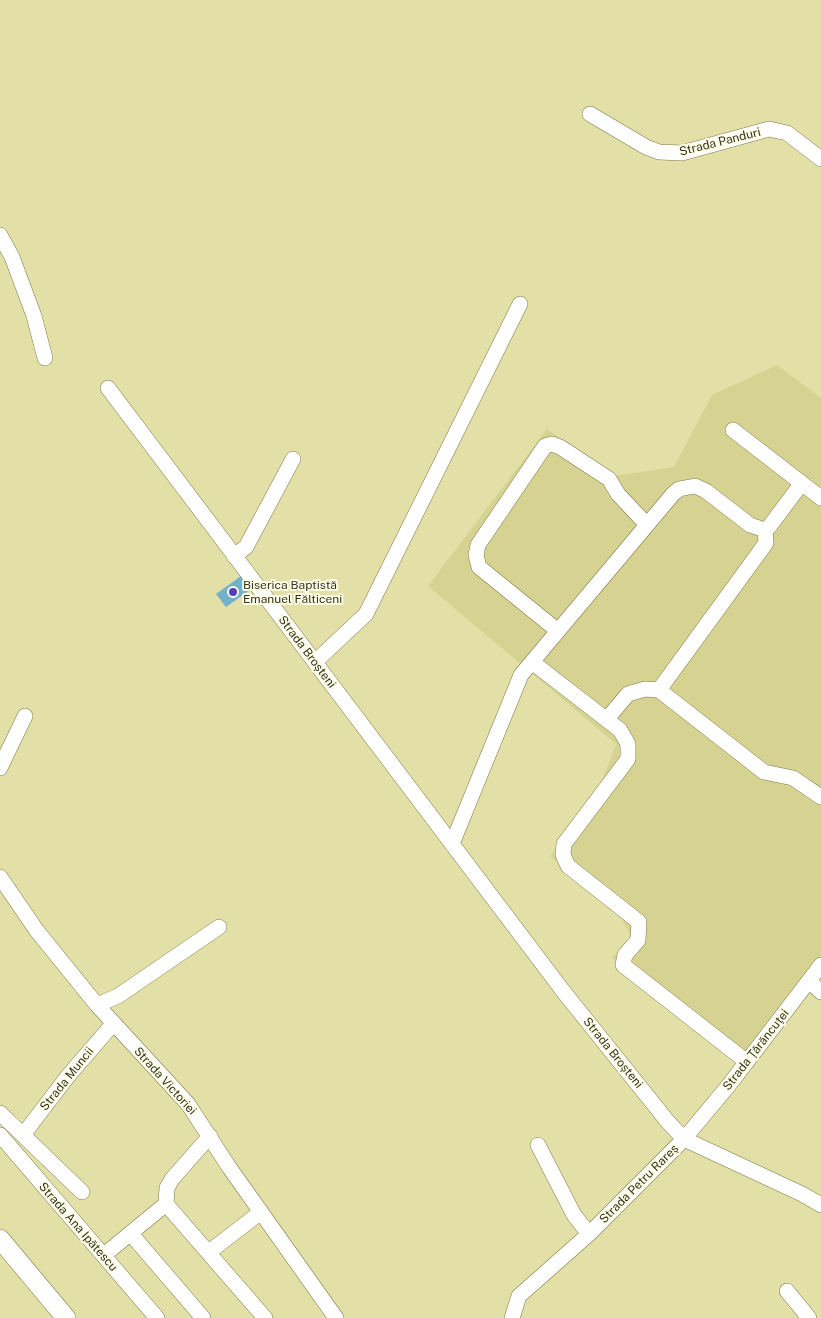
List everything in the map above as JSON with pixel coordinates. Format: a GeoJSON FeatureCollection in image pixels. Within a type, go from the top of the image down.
{"type":"FeatureCollection","features":[{"type":"Feature","properties":{"kind":"main road"},"geometry":{"type":"LineString","coordinates":[[0,1239],[66,1318]]}},
{"type":"Feature","properties":{"kind":"street","name":"Strada Panduri"},"geometry":{"type":"LineString","coordinates":[[590,114],[646,147],[659,152],[682,153],[769,130],[787,133],[821,159]]}},
{"type":"Feature","properties":{"kind":"street"},"geometry":{"type":"LineString","coordinates":[[0,235],[12,257],[31,308],[45,358]]}},
{"type":"Feature","properties":{"kind":"street"},"geometry":{"type":"LineString","coordinates":[[315,662],[366,614],[520,304]]}},
{"type":"Feature","properties":{"kind":"street","name":"Strada Broșteni"},"geometry":{"type":"LineString","coordinates":[[108,388],[563,991],[686,1136],[820,1202]]}},
{"type":"Feature","properties":{"kind":"street"},"geometry":{"type":"LineString","coordinates":[[733,430],[821,498]]}},
{"type":"Feature","properties":{"kind":"street"},"geometry":{"type":"LineString","coordinates":[[558,631],[479,567],[476,555],[478,544],[545,446],[552,444],[560,447],[610,479],[618,494],[646,525]]}},
{"type":"Feature","properties":{"kind":"street"},"geometry":{"type":"LineString","coordinates":[[234,556],[246,547],[293,459]]}},
{"type":"Feature","properties":{"kind":"street"},"geometry":{"type":"LineString","coordinates":[[764,530],[769,527],[802,483]]}},
{"type":"Feature","properties":{"kind":"street"},"geometry":{"type":"LineString","coordinates":[[452,844],[521,675],[672,494],[687,486],[695,486],[706,490],[750,525],[764,530]]}},
{"type":"Feature","properties":{"kind":"street"},"geometry":{"type":"LineString","coordinates":[[659,690],[766,543],[764,530]]}},
{"type":"Feature","properties":{"kind":"street"},"geometry":{"type":"LineString","coordinates":[[532,662],[620,730],[628,744],[628,759],[564,844],[564,855],[568,866],[639,922],[638,940],[625,954],[623,965],[747,1062]]}},
{"type":"Feature","properties":{"kind":"street"},"geometry":{"type":"LineString","coordinates":[[607,719],[628,694],[645,688],[659,690],[764,772],[793,778],[821,797]]}},
{"type":"Feature","properties":{"kind":"street"},"geometry":{"type":"LineString","coordinates":[[0,768],[26,716]]}},
{"type":"Feature","properties":{"kind":"street","name":"Strada Victoriei"},"geometry":{"type":"LineString","coordinates":[[1,880],[37,930],[97,1005],[188,1104],[260,1212],[336,1318]]}},
{"type":"Feature","properties":{"kind":"street"},"geometry":{"type":"LineString","coordinates":[[97,1005],[118,996],[219,928]]}},
{"type":"Feature","properties":{"kind":"street","name":"Strada Țărăncuței"},"geometry":{"type":"LineString","coordinates":[[686,1136],[747,1062],[821,965]]}},
{"type":"Feature","properties":{"kind":"street"},"geometry":{"type":"LineString","coordinates":[[809,981],[821,992]]}},
{"type":"Feature","properties":{"kind":"street","name":"Strada Muncii"},"geometry":{"type":"LineString","coordinates":[[23,1135],[68,1076],[113,1024]]}},
{"type":"Feature","properties":{"kind":"street","name":"Strada Ana Ipătescu"},"geometry":{"type":"LineString","coordinates":[[0,1113],[82,1192]]}},
{"type":"Feature","properties":{"kind":"street","name":"Strada Ana Ipătescu"},"geometry":{"type":"LineString","coordinates":[[0,1135],[157,1318]]}},
{"type":"Feature","properties":{"kind":"street"},"geometry":{"type":"LineString","coordinates":[[210,1136],[172,1179],[167,1188],[166,1204],[265,1318]]}},
{"type":"Feature","properties":{"kind":"street","name":"Strada Petru Rareș"},"geometry":{"type":"LineString","coordinates":[[512,1318],[519,1296],[589,1234],[686,1136]]}},
{"type":"Feature","properties":{"kind":"street","name":"Strada Petru Rareș"},"geometry":{"type":"LineString","coordinates":[[538,1145],[574,1215],[589,1234]]}},
{"type":"Feature","properties":{"kind":"street"},"geometry":{"type":"LineString","coordinates":[[104,1255],[166,1204]]}},
{"type":"Feature","properties":{"kind":"street"},"geometry":{"type":"LineString","coordinates":[[209,1252],[260,1212]]}},
{"type":"Feature","properties":{"kind":"street"},"geometry":{"type":"LineString","coordinates":[[131,1234],[203,1318]]}},
{"type":"Feature","properties":{"kind":"street"},"geometry":{"type":"LineString","coordinates":[[787,1290],[809,1318]]}},
{"type":"Feature","properties":{"kind":"shaded area"},"geometry":{"type":"Polygon","coordinates":[[[777,365],[821,398],[821,961],[743,1062],[612,958],[631,936],[607,893],[550,857],[598,791],[616,744],[428,586],[547,429],[614,476],[674,467],[712,395],[777,365]]]}},
{"type":"Feature","properties":{"kind":"building","name":"Biserica Baptistă Emanuel Fălticeni"},"geometry":{"type":"Polygon","coordinates":[[[241,576],[250,590],[226,607],[216,594],[241,576]]]}},
{"type":"Feature","properties":{"kind":"place","name":"Biserica Baptistă Emanuel Fălticeni"},"geometry":{"type":"Point","coordinates":[233,592]}}]}
